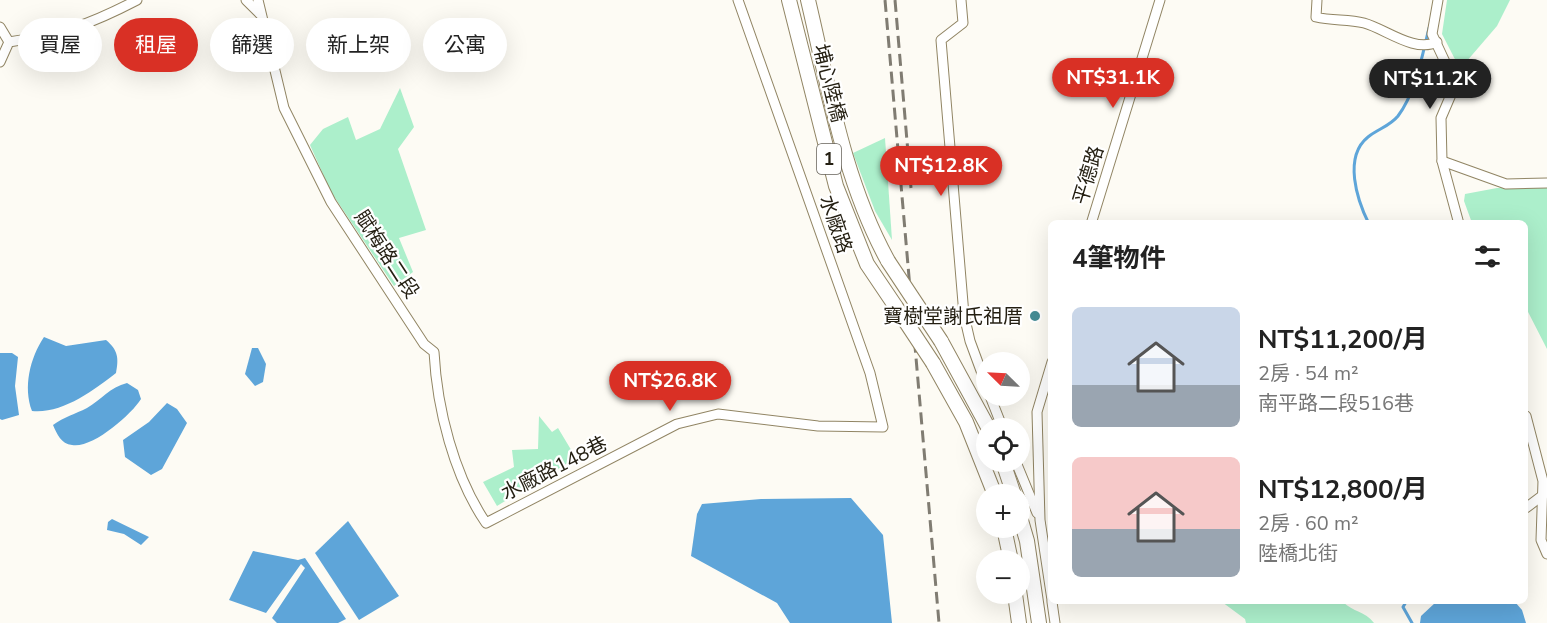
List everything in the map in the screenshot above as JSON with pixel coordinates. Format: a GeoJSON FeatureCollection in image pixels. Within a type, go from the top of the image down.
{"type":"FeatureCollection","features":[{"type":"Feature","properties":{"kind":"main road","name":"埔心陸橋"},"geometry":{"type":"LineString","coordinates":[[789,0],[836,186],[867,264],[933,363],[966,422],[991,484]]}},
{"type":"Feature","properties":{"kind":"main road","name":"埔心陸橋"},"geometry":{"type":"LineString","coordinates":[[808,0],[852,181],[866,216],[888,261],[941,341],[983,418]]}},
{"type":"Feature","properties":{"kind":"main road"},"geometry":{"type":"LineString","coordinates":[[1026,538],[1039,623]]}},
{"type":"Feature","properties":{"kind":"main road"},"geometry":{"type":"LineString","coordinates":[[1016,604],[1019,623]]}},
{"type":"Feature","properties":{"kind":"street"},"geometry":{"type":"LineString","coordinates":[[9,42],[53,35],[94,23],[137,0]]}},
{"type":"Feature","properties":{"kind":"street"},"geometry":{"type":"LineString","coordinates":[[246,0],[260,14]]}},
{"type":"Feature","properties":{"kind":"street","name":"賦梅路二段"},"geometry":{"type":"LineString","coordinates":[[258,0],[284,108],[331,202],[424,344],[435,352],[435,373],[450,442],[472,503],[486,523]]}},
{"type":"Feature","properties":{"kind":"street","name":"水廠路"},"geometry":{"type":"LineString","coordinates":[[738,0],[870,373],[883,427]]}},
{"type":"Feature","properties":{"kind":"street"},"geometry":{"type":"LineString","coordinates":[[961,0],[963,22],[941,40],[964,315],[976,357]]}},
{"type":"Feature","properties":{"kind":"street","name":"平德路"},"geometry":{"type":"LineString","coordinates":[[1092,220],[1160,0]]}},
{"type":"Feature","properties":{"kind":"street"},"geometry":{"type":"LineString","coordinates":[[1317,0],[1316,17],[1364,23],[1416,44],[1434,43]]}},
{"type":"Feature","properties":{"kind":"street"},"geometry":{"type":"LineString","coordinates":[[1438,0],[1432,34],[1434,43],[1453,79],[1453,90],[1441,118],[1442,161],[1458,220]]}},
{"type":"Feature","properties":{"kind":"street"},"geometry":{"type":"LineString","coordinates":[[0,27],[9,42]]}},
{"type":"Feature","properties":{"kind":"street"},"geometry":{"type":"LineString","coordinates":[[0,62],[9,42]]}},
{"type":"Feature","properties":{"kind":"street"},"geometry":{"type":"LineString","coordinates":[[1442,161],[1506,184],[1547,183]]}},
{"type":"Feature","properties":{"kind":"street"},"geometry":{"type":"LineString","coordinates":[[1048,375],[1037,412],[1040,520],[1048,574]]}},
{"type":"Feature","properties":{"kind":"street","name":"水廠路148巷"},"geometry":{"type":"LineString","coordinates":[[486,523],[677,424],[718,414],[818,426],[883,427]]}},
{"type":"Feature","properties":{"kind":"street"},"geometry":{"type":"LineString","coordinates":[[1528,424],[1543,481],[1541,540],[1547,554]]}},
{"type":"Feature","properties":{"kind":"street"},"geometry":{"type":"LineString","coordinates":[[1020,472],[1040,520]]}},
{"type":"Feature","properties":{"kind":"street"},"geometry":{"type":"LineString","coordinates":[[1528,506],[1543,495]]}},
{"type":"Feature","properties":{"kind":"street"},"geometry":{"type":"LineString","coordinates":[[1052,604],[1055,623]]}},
{"type":"Feature","properties":{"kind":"green space"},"geometry":{"type":"Polygon","coordinates":[[[1447,0],[1510,0],[1497,26],[1460,69],[1442,34],[1447,0]]]}},
{"type":"Feature","properties":{"kind":"green space"},"geometry":{"type":"Polygon","coordinates":[[[400,88],[414,127],[398,149],[426,230],[399,238],[413,272],[394,286],[331,192],[310,145],[323,129],[348,117],[356,140],[380,129],[400,88]]]}},
{"type":"Feature","properties":{"kind":"green space"},"geometry":{"type":"Polygon","coordinates":[[[885,138],[892,240],[875,211],[853,153],[885,138]]]}},
{"type":"Feature","properties":{"kind":"green space"},"geometry":{"type":"Polygon","coordinates":[[[1497,188],[1547,188],[1547,349],[1528,312],[1528,220],[1471,220],[1464,201],[1465,194],[1497,188]]]}},
{"type":"Feature","properties":{"kind":"green space"},"geometry":{"type":"Polygon","coordinates":[[[539,416],[552,432],[558,428],[576,458],[497,506],[483,482],[514,467],[512,450],[538,449],[539,416]]]}},
{"type":"Feature","properties":{"kind":"green space"},"geometry":{"type":"Polygon","coordinates":[[[1225,604],[1346,604],[1367,616],[1374,623],[1246,623],[1245,619],[1225,604]]]}},
{"type":"Feature","properties":{"kind":"water"},"geometry":{"type":"Polygon","coordinates":[[[44,337],[66,346],[106,340],[117,355],[116,373],[87,394],[66,405],[55,409],[32,411],[28,392],[29,373],[44,337]]]}},
{"type":"Feature","properties":{"kind":"water"},"geometry":{"type":"Polygon","coordinates":[[[252,348],[258,348],[266,364],[263,382],[255,386],[245,374],[252,348]]]}},
{"type":"Feature","properties":{"kind":"water"},"geometry":{"type":"Polygon","coordinates":[[[0,353],[12,353],[18,357],[15,386],[19,415],[2,420],[0,419],[0,353]]]}},
{"type":"Feature","properties":{"kind":"water"},"geometry":{"type":"Polygon","coordinates":[[[127,383],[138,390],[141,399],[120,422],[90,442],[80,445],[65,443],[60,438],[53,425],[87,408],[127,383]]]}},
{"type":"Feature","properties":{"kind":"water"},"geometry":{"type":"Polygon","coordinates":[[[167,403],[177,409],[187,423],[162,469],[151,475],[125,457],[123,440],[149,422],[167,403]]]}},
{"type":"Feature","properties":{"kind":"water"},"geometry":{"type":"Polygon","coordinates":[[[851,498],[883,535],[892,623],[790,623],[777,603],[691,556],[697,514],[702,504],[761,499],[851,498]]]}},
{"type":"Feature","properties":{"kind":"water"},"geometry":{"type":"Polygon","coordinates":[[[112,519],[149,537],[141,545],[124,534],[107,530],[108,522],[112,519]]]}},
{"type":"Feature","properties":{"kind":"water"},"geometry":{"type":"Polygon","coordinates":[[[348,521],[399,596],[359,620],[315,553],[348,521]]]}},
{"type":"Feature","properties":{"kind":"water"},"geometry":{"type":"Polygon","coordinates":[[[253,551],[298,560],[305,558],[346,619],[338,623],[277,623],[272,618],[305,568],[301,564],[266,613],[229,600],[253,551]]]}},
{"type":"Feature","properties":{"kind":"water"},"geometry":{"type":"Polygon","coordinates":[[[1434,604],[1517,604],[1522,610],[1526,623],[1420,623],[1421,616],[1434,604]]]}},
{"type":"Feature","properties":{"kind":"waterway"},"geometry":{"type":"LineString","coordinates":[[1367,220],[1357,191],[1354,167],[1356,156],[1360,145],[1395,119],[1404,106],[1418,74],[1429,28]]}},
{"type":"Feature","properties":{"kind":"waterway"},"geometry":{"type":"LineString","coordinates":[[1405,604],[1403,607],[1412,623]]}},
{"type":"Feature","properties":{"kind":"railway"},"geometry":{"type":"LineString","coordinates":[[885,0],[939,623]]}},
{"type":"Feature","properties":{"kind":"railway"},"geometry":{"type":"LineString","coordinates":[[895,0],[911,188]]}},
{"type":"Feature","properties":{"kind":"place","name":"寶樹堂謝氏祖厝"},"geometry":{"type":"Point","coordinates":[1035,316]}}]}
